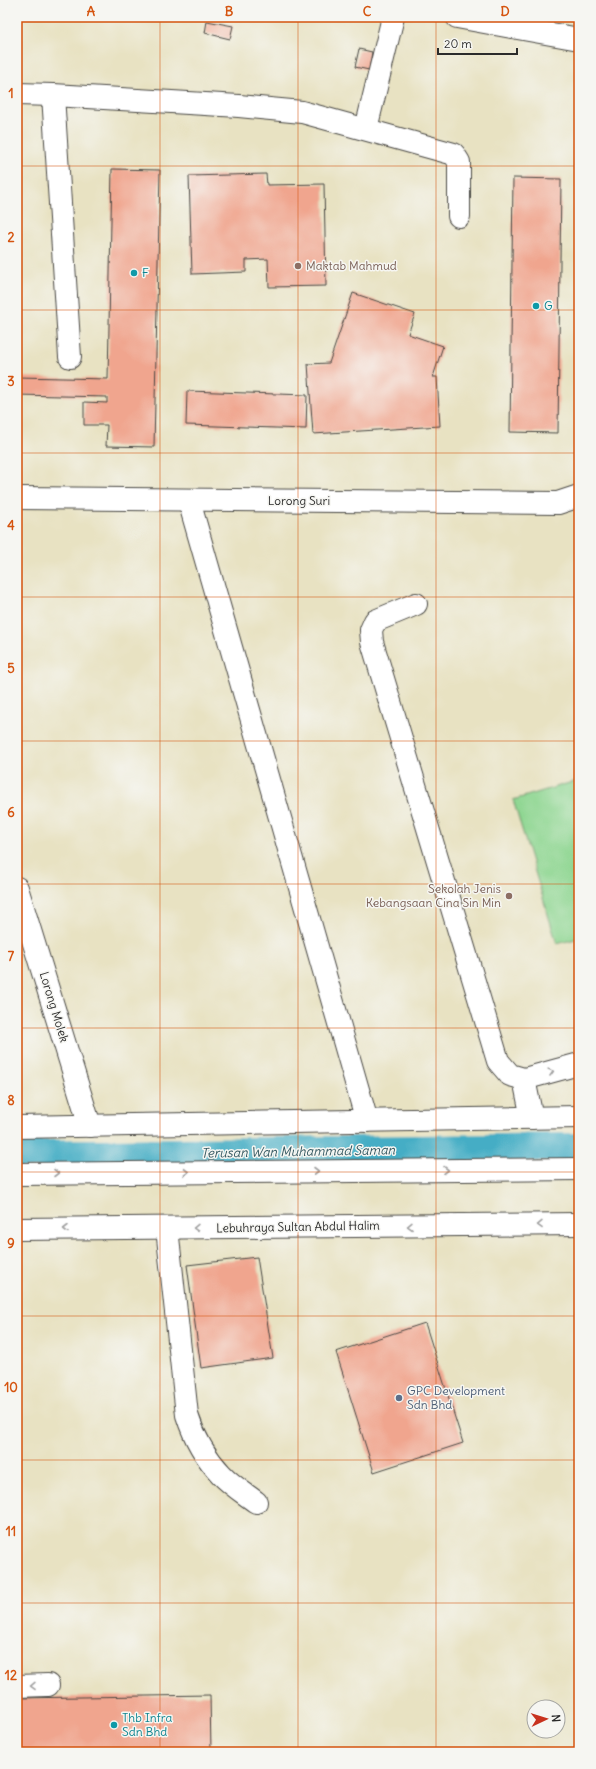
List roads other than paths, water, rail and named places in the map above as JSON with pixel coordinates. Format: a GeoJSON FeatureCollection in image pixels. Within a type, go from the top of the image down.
{"type":"FeatureCollection","features":[{"type":"Feature","properties":{"kind":"street"},"geometry":{"type":"LineString","coordinates":[[366,129],[393,17]]}},
{"type":"Feature","properties":{"kind":"street"},"geometry":{"type":"LineString","coordinates":[[457,17],[524,23],[579,39]]}},
{"type":"Feature","properties":{"kind":"street"},"geometry":{"type":"LineString","coordinates":[[17,94],[238,106],[302,112],[366,129],[454,154],[458,162],[459,216]]}},
{"type":"Feature","properties":{"kind":"street"},"geometry":{"type":"LineString","coordinates":[[53,95],[70,357]]}},
{"type":"Feature","properties":{"kind":"street","name":"Lorong Suri"},"geometry":{"type":"LineString","coordinates":[[17,498],[558,503],[579,496]]}},
{"type":"Feature","properties":{"kind":"street"},"geometry":{"type":"LineString","coordinates":[[189,500],[368,1121]]}},
{"type":"Feature","properties":{"kind":"street"},"geometry":{"type":"LineString","coordinates":[[416,604],[375,621],[371,630],[372,642],[498,1061],[510,1075],[524,1079],[579,1064]]}},
{"type":"Feature","properties":{"kind":"street","name":"Lorong Molek"},"geometry":{"type":"LineString","coordinates":[[17,888],[90,1126]]}},
{"type":"Feature","properties":{"kind":"street"},"geometry":{"type":"LineString","coordinates":[[524,1079],[532,1118]]}},
{"type":"Feature","properties":{"kind":"street"},"geometry":{"type":"LineString","coordinates":[[17,1127],[579,1117]]}},
{"type":"Feature","properties":{"kind":"street"},"geometry":{"type":"LineString","coordinates":[[17,1174],[579,1169]]}},
{"type":"Feature","properties":{"kind":"street","name":"Lebuhraya Sultan Abdul Halim"},"geometry":{"type":"LineString","coordinates":[[17,1229],[579,1224]]}},
{"type":"Feature","properties":{"kind":"street"},"geometry":{"type":"LineString","coordinates":[[167,1228],[187,1415],[192,1430],[207,1456],[222,1475],[256,1502]]}},
{"type":"Feature","properties":{"kind":"street"},"geometry":{"type":"LineString","coordinates":[[17,1686],[48,1686]]}},
{"type":"Feature","properties":{"kind":"waterway","name":"Terusan Wan Muhammad Saman"},"geometry":{"type":"LineString","coordinates":[[17,1154],[579,1147]]}},
{"type":"Feature","properties":{"kind":"place","name":"Maktab Mahmud"},"geometry":{"type":"Point","coordinates":[298,266]}},
{"type":"Feature","properties":{"kind":"place","name":"F"},"geometry":{"type":"Point","coordinates":[134,273]}},
{"type":"Feature","properties":{"kind":"place","name":"G"},"geometry":{"type":"Point","coordinates":[536,306]}},
{"type":"Feature","properties":{"kind":"place","name":"Sekolah Jenis Kebangsaan Cina Sin Min"},"geometry":{"type":"Point","coordinates":[509,896]}},
{"type":"Feature","properties":{"kind":"place","name":"GPC Development Sdn Bhd"},"geometry":{"type":"Point","coordinates":[399,1398]}},
{"type":"Feature","properties":{"kind":"place","name":"Thb Infra Sdn Bhd"},"geometry":{"type":"Point","coordinates":[114,1725]}}]}
